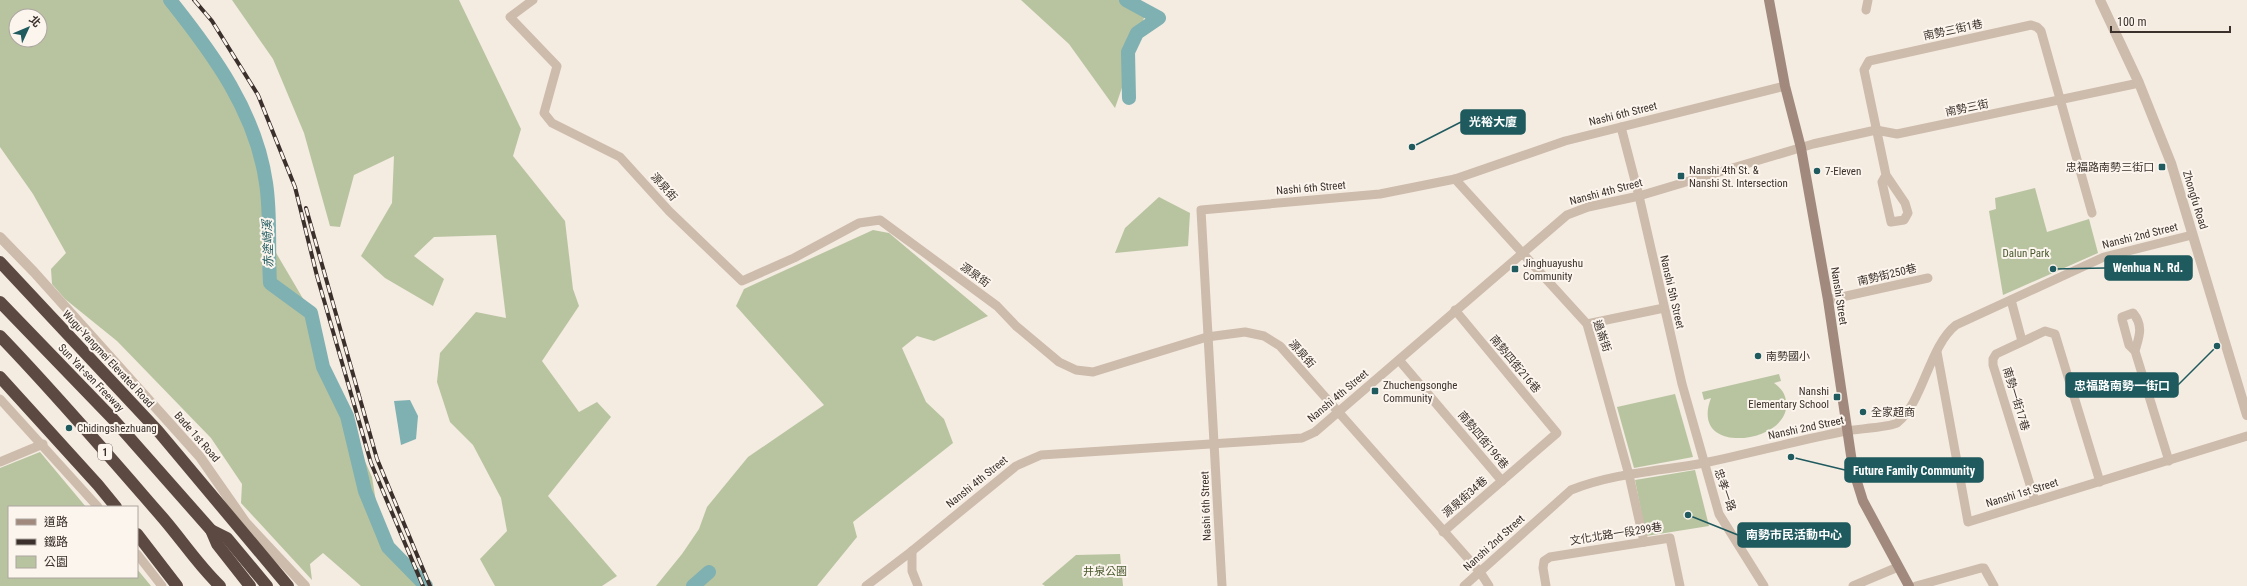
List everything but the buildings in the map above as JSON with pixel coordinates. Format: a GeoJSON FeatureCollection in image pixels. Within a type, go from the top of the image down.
{"type":"FeatureCollection","features":[{"type":"Feature","properties":{"kind":"highway","name":"Wugu-Yangmei Elevated Road"},"geometry":{"type":"LineString","coordinates":[[0,262],[158,431],[288,586]]}},
{"type":"Feature","properties":{"kind":"highway","name":"Sun Yat-sen Freeway"},"geometry":{"type":"LineString","coordinates":[[0,302],[113,419],[211,530],[217,544],[250,586]]}},
{"type":"Feature","properties":{"kind":"highway","name":"1"},"geometry":{"type":"LineString","coordinates":[[0,336],[40,378],[169,525],[205,572],[220,586]]}},
{"type":"Feature","properties":{"kind":"highway","name":"1"},"geometry":{"type":"LineString","coordinates":[[0,377],[115,506]]}},
{"type":"Feature","properties":{"kind":"highway"},"geometry":{"type":"LineString","coordinates":[[211,530],[227,538],[267,586]]}},
{"type":"Feature","properties":{"kind":"highway"},"geometry":{"type":"LineString","coordinates":[[138,535],[177,586]]}},
{"type":"Feature","properties":{"kind":"highway"},"geometry":{"type":"LineString","coordinates":[[205,572],[206,586]]}},
{"type":"Feature","properties":{"kind":"main road","name":"Nanshi Street"},"geometry":{"type":"LineString","coordinates":[[1768,0],[1785,86],[1801,148],[1828,300],[1846,431],[1853,469],[1863,501],[1909,586]]}},
{"type":"Feature","properties":{"kind":"street","name":"源泉街"},"geometry":{"type":"LineString","coordinates":[[533,0],[510,17],[557,66],[544,113],[552,123],[620,157],[669,210],[742,281],[794,258],[859,223],[880,220],[997,306],[1016,326],[1059,362],[1076,370],[1093,372],[1207,337],[1245,332],[1264,336],[1280,346],[1480,572],[1489,586]]}},
{"type":"Feature","properties":{"kind":"street"},"geometry":{"type":"LineString","coordinates":[[1866,10],[1868,0]]}},
{"type":"Feature","properties":{"kind":"street","name":"Zhongfu Road"},"geometry":{"type":"LineString","coordinates":[[2100,0],[2139,83],[2171,163],[2247,415]]}},
{"type":"Feature","properties":{"kind":"street","name":"南勢三街1巷"},"geometry":{"type":"LineString","coordinates":[[1886,175],[1864,70],[1869,61],[2031,26],[2037,27],[2040,31],[2061,100],[2092,213]]}},
{"type":"Feature","properties":{"kind":"street","name":"南勢三街"},"geometry":{"type":"LineString","coordinates":[[1801,148],[1876,130],[1897,134],[2139,83]]}},
{"type":"Feature","properties":{"kind":"street","name":"Nashi 6th Street"},"geometry":{"type":"LineString","coordinates":[[1222,586],[1216,444],[1207,337],[1201,210],[1380,194],[1454,179],[1558,143],[1785,86]]}},
{"type":"Feature","properties":{"kind":"street","name":"Nanshi 5th Street"},"geometry":{"type":"LineString","coordinates":[[1621,127],[1703,463]]}},
{"type":"Feature","properties":{"kind":"street","name":"Nanshi 4th Street"},"geometry":{"type":"LineString","coordinates":[[866,586],[912,551],[1016,466],[1041,455],[1302,438],[1315,432],[1339,413],[1455,310],[1567,215],[1588,207],[1639,196],[1801,148]]}},
{"type":"Feature","properties":{"kind":"street"},"geometry":{"type":"LineString","coordinates":[[1886,175],[1905,203],[1908,213],[1904,220],[1891,222],[1882,182],[1886,175]]}},
{"type":"Feature","properties":{"kind":"street","name":"過崙街"},"geometry":{"type":"LineString","coordinates":[[1454,179],[1587,324],[1629,475],[1644,542]]}},
{"type":"Feature","properties":{"kind":"street","name":"Nanshi 2nd Street"},"geometry":{"type":"LineString","coordinates":[[1464,586],[1571,490],[1629,475],[1703,463],[1846,431],[1896,424],[1907,412],[1945,337],[1956,325],[2104,256],[2192,234]]}},
{"type":"Feature","properties":{"kind":"street","name":"Bade 1st Road"},"geometry":{"type":"LineString","coordinates":[[0,237],[112,358],[200,457],[239,514],[305,586]]}},
{"type":"Feature","properties":{"kind":"street","name":"南勢街250巷"},"geometry":{"type":"LineString","coordinates":[[1828,300],[1928,278]]}},
{"type":"Feature","properties":{"kind":"street"},"geometry":{"type":"LineString","coordinates":[[2011,300],[2022,341]]}},
{"type":"Feature","properties":{"kind":"street"},"geometry":{"type":"LineString","coordinates":[[1587,324],[1664,308]]}},
{"type":"Feature","properties":{"kind":"street","name":"南勢四街216巷"},"geometry":{"type":"LineString","coordinates":[[1455,310],[1557,433]]}},
{"type":"Feature","properties":{"kind":"street","name":"南勢一街17巷"},"geometry":{"type":"LineString","coordinates":[[2035,501],[1993,365],[1993,359],[1996,354],[2045,331],[2055,334],[2100,482]]}},
{"type":"Feature","properties":{"kind":"street","name":"Nanshi 1st Street"},"geometry":{"type":"LineString","coordinates":[[1938,352],[1968,522],[2247,436]]}},
{"type":"Feature","properties":{"kind":"street"},"geometry":{"type":"LineString","coordinates":[[2134,352],[2169,460]]}},
{"type":"Feature","properties":{"kind":"street","name":"南勢四街196巷"},"geometry":{"type":"LineString","coordinates":[[1399,360],[1502,481]]}},
{"type":"Feature","properties":{"kind":"street"},"geometry":{"type":"LineString","coordinates":[[0,399],[43,444],[97,506]]}},
{"type":"Feature","properties":{"kind":"street","name":"源泉街34巷"},"geometry":{"type":"LineString","coordinates":[[1443,532],[1557,433]]}},
{"type":"Feature","properties":{"kind":"street"},"geometry":{"type":"LineString","coordinates":[[0,462],[43,444]]}},
{"type":"Feature","properties":{"kind":"street","name":"忠孝一路"},"geometry":{"type":"LineString","coordinates":[[1703,463],[1719,514],[1764,586]]}},
{"type":"Feature","properties":{"kind":"street","name":"文化北路一段299巷"},"geometry":{"type":"LineString","coordinates":[[1546,586],[1543,568],[1544,562],[1550,557],[1670,538],[1680,586]]}},
{"type":"Feature","properties":{"kind":"street"},"geometry":{"type":"LineString","coordinates":[[912,551],[912,571],[918,586]]}},
{"type":"Feature","properties":{"kind":"street"},"geometry":{"type":"LineString","coordinates":[[138,555],[162,586]]}},
{"type":"Feature","properties":{"kind":"street"},"geometry":{"type":"LineString","coordinates":[[1853,586],[1898,567]]}},
{"type":"Feature","properties":{"kind":"street"},"geometry":{"type":"LineString","coordinates":[[1916,586],[1984,568],[1994,586]]}},
{"type":"Feature","properties":{"kind":"green space"},"geometry":{"type":"Polygon","coordinates":[[[0,0],[165,0],[208,55],[259,143],[272,246],[305,302],[342,410],[372,477],[383,545],[417,574],[419,586],[361,586],[323,553],[310,564],[312,580],[241,503],[242,484],[211,438],[117,341],[65,299],[52,284],[51,269],[66,253],[33,194],[0,147],[0,0]]]}},
{"type":"Feature","properties":{"kind":"green space"},"geometry":{"type":"Polygon","coordinates":[[[232,0],[459,0],[521,129],[513,156],[565,221],[573,289],[579,306],[542,361],[579,412],[597,402],[611,417],[548,496],[617,576],[602,586],[495,586],[480,559],[507,531],[501,498],[473,445],[450,422],[437,382],[440,353],[476,312],[506,318],[496,235],[434,237],[414,256],[444,279],[433,306],[385,278],[361,256],[392,203],[394,156],[354,175],[340,227],[330,226],[304,133],[273,59],[232,0]]]}},
{"type":"Feature","properties":{"kind":"green space"},"geometry":{"type":"Polygon","coordinates":[[[1021,0],[1135,0],[1146,9],[1140,35],[1115,108],[1069,44],[1021,0]]]}},
{"type":"Feature","properties":{"kind":"green space","name":"Dalun Park"},"geometry":{"type":"Polygon","coordinates":[[[2035,188],[2047,232],[2089,219],[2098,253],[2003,295],[1989,211],[1996,209],[1995,198],[2035,188]]]}},
{"type":"Feature","properties":{"kind":"green space"},"geometry":{"type":"Polygon","coordinates":[[[1159,197],[1190,213],[1188,246],[1115,253],[1125,228],[1159,197]]]}},
{"type":"Feature","properties":{"kind":"green space"},"geometry":{"type":"Polygon","coordinates":[[[873,230],[889,233],[988,316],[934,341],[917,336],[902,348],[926,402],[944,419],[953,443],[853,522],[857,537],[817,586],[656,586],[682,554],[699,529],[707,507],[748,457],[824,405],[736,306],[744,289],[873,230]]]}},
{"type":"Feature","properties":{"kind":"green space"},"geometry":{"type":"Polygon","coordinates":[[[1779,374],[1781,381],[1774,383],[1783,392],[1786,403],[1783,417],[1773,428],[1758,435],[1742,438],[1726,436],[1714,430],[1708,417],[1711,398],[1704,400],[1702,392],[1779,374]]]}},
{"type":"Feature","properties":{"kind":"green space"},"geometry":{"type":"Polygon","coordinates":[[[1675,394],[1693,457],[1634,468],[1617,407],[1675,394]]]}},
{"type":"Feature","properties":{"kind":"green space"},"geometry":{"type":"Polygon","coordinates":[[[40,452],[85,506],[8,506],[8,578],[138,578],[138,570],[151,586],[0,586],[0,468],[40,452]]]}},
{"type":"Feature","properties":{"kind":"green space"},"geometry":{"type":"Polygon","coordinates":[[[1695,470],[1709,526],[1646,536],[1635,480],[1695,470]]]}},
{"type":"Feature","properties":{"kind":"green space","name":"井泉公園"},"geometry":{"type":"Polygon","coordinates":[[[1120,554],[1123,586],[1045,586],[1042,584],[1076,555],[1120,554]]]}},
{"type":"Feature","properties":{"kind":"water"},"geometry":{"type":"Polygon","coordinates":[[[410,400],[418,416],[416,439],[401,445],[394,401],[410,400]]]}},
{"type":"Feature","properties":{"kind":"waterway","name":"赤塗崎溪"},"geometry":{"type":"LineString","coordinates":[[170,0],[217,63],[243,108],[261,157],[268,195],[270,283],[311,313],[323,367],[347,416],[365,491],[388,547],[426,586]]}},
{"type":"Feature","properties":{"kind":"waterway"},"geometry":{"type":"LineString","coordinates":[[1126,0],[1159,18],[1137,33],[1128,52],[1129,98]]}},
{"type":"Feature","properties":{"kind":"waterway","name":"赤塗崎溪"},"geometry":{"type":"LineString","coordinates":[[693,586],[709,572]]}},
{"type":"Feature","properties":{"kind":"railway"},"geometry":{"type":"LineString","coordinates":[[194,0],[212,21],[258,95],[295,187],[317,276],[371,463],[423,586]]}},
{"type":"Feature","properties":{"kind":"railway"},"geometry":{"type":"LineString","coordinates":[[306,208],[377,459],[430,586]]}},
{"type":"Feature","properties":{"kind":"place","name":"光裕大廈"},"geometry":{"type":"Point","coordinates":[1412,147]}},
{"type":"Feature","properties":{"kind":"place","name":"忠福路南勢三街口"},"geometry":{"type":"Point","coordinates":[2162,167]}},
{"type":"Feature","properties":{"kind":"place","name":"7-Eleven"},"geometry":{"type":"Point","coordinates":[1817,171]}},
{"type":"Feature","properties":{"kind":"place","name":"Nanshi 4th St. & Nanshi St. Intersection"},"geometry":{"type":"Point","coordinates":[1681,176]}},
{"type":"Feature","properties":{"kind":"place","name":"Jinghuayushu Community"},"geometry":{"type":"Point","coordinates":[1515,269]}},
{"type":"Feature","properties":{"kind":"place","name":"Wenhua N. Rd."},"geometry":{"type":"Point","coordinates":[2053,269]}},
{"type":"Feature","properties":{"kind":"place","name":"忠福路南勢一街口"},"geometry":{"type":"Point","coordinates":[2217,346]}},
{"type":"Feature","properties":{"kind":"place","name":"南勢國小"},"geometry":{"type":"Point","coordinates":[1758,356]}},
{"type":"Feature","properties":{"kind":"place","name":"Zhuchengsonghe Community"},"geometry":{"type":"Point","coordinates":[1375,391]}},
{"type":"Feature","properties":{"kind":"place","name":"Nanshi Elementary School"},"geometry":{"type":"Point","coordinates":[1837,397]}},
{"type":"Feature","properties":{"kind":"place","name":"全家超商"},"geometry":{"type":"Point","coordinates":[1863,412]}},
{"type":"Feature","properties":{"kind":"place","name":"Chidingshezhuang"},"geometry":{"type":"Point","coordinates":[69,428]}},
{"type":"Feature","properties":{"kind":"place","name":"Future Family Community"},"geometry":{"type":"Point","coordinates":[1791,457]}},
{"type":"Feature","properties":{"kind":"place","name":"南勢市民活動中心"},"geometry":{"type":"Point","coordinates":[1688,515]}}]}
